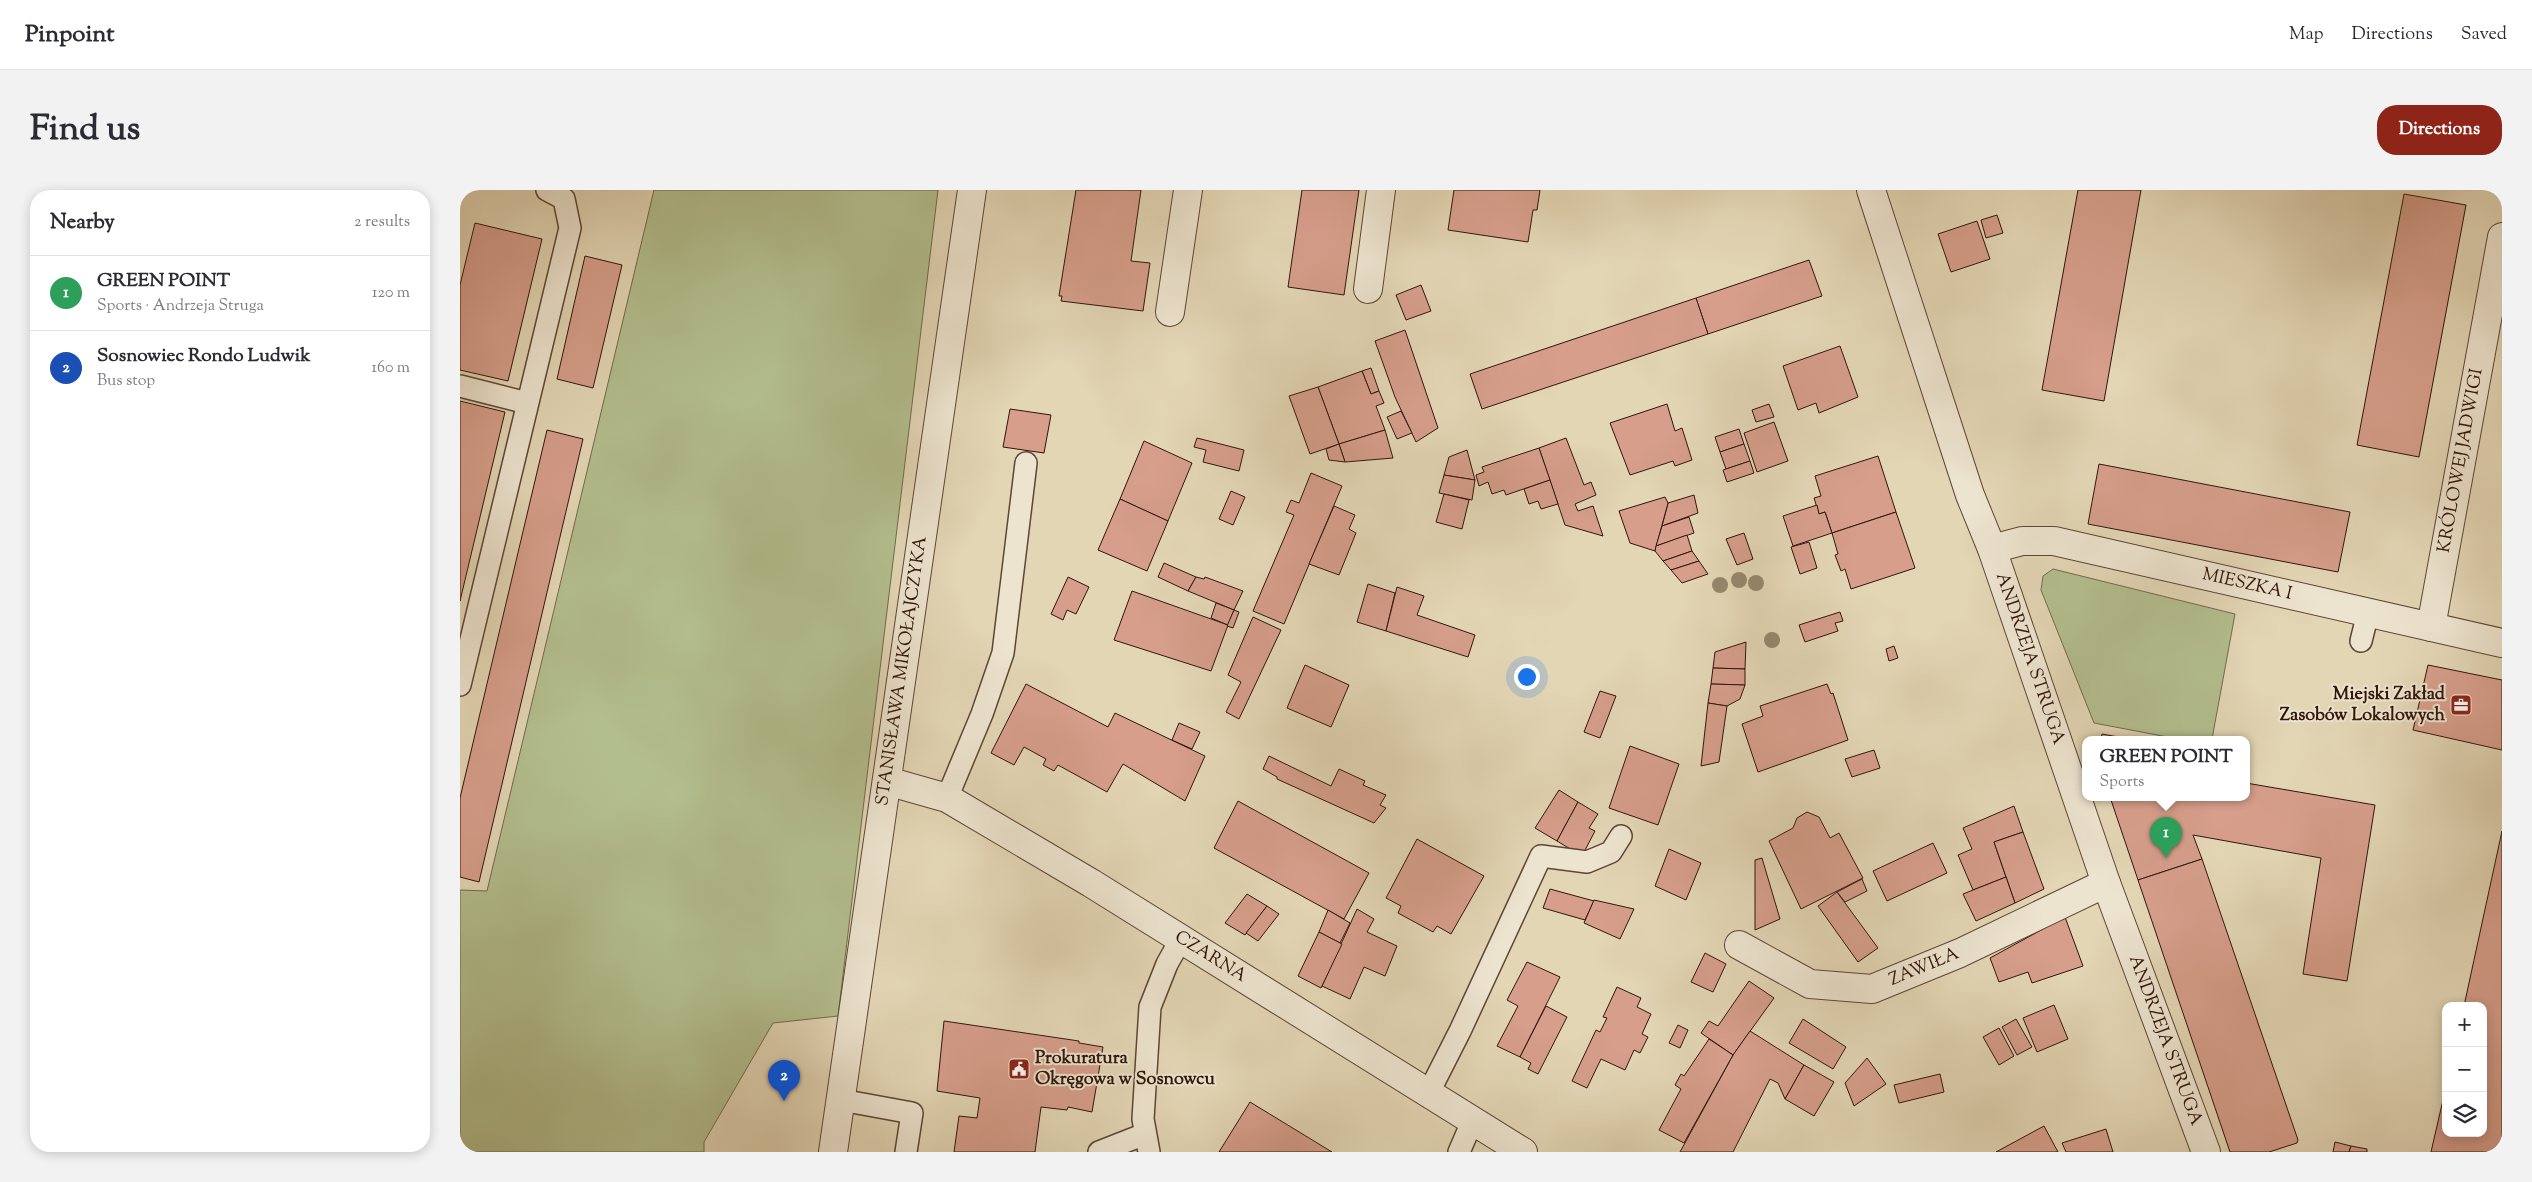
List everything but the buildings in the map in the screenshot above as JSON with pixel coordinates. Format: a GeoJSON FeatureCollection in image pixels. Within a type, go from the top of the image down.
{"type":"FeatureCollection","features":[{"type":"Feature","properties":{"kind":"street","name":"STANISŁAWA MIKOŁAJCZYKA"},"geometry":{"type":"LineString","coordinates":[[832,1152],[972,190]]}},
{"type":"Feature","properties":{"kind":"street"},"geometry":{"type":"LineString","coordinates":[[1170,312],[1188,190]]}},
{"type":"Feature","properties":{"kind":"street"},"geometry":{"type":"LineString","coordinates":[[1368,289],[1381,190]]}},
{"type":"Feature","properties":{"kind":"street","name":"ANDRZEJA STRUGA"},"geometry":{"type":"LineString","coordinates":[[1871,190],[1970,495],[1992,549],[2106,883],[2206,1152]]}},
{"type":"Feature","properties":{"kind":"street","name":"KRÓLOWEJ JADWIGI"},"geometry":{"type":"LineString","coordinates":[[2431,627],[2502,237]]}},
{"type":"Feature","properties":{"kind":"street","name":"MIESZKA I"},"geometry":{"type":"LineString","coordinates":[[1992,549],[2022,541],[2054,540],[2502,643]]}},
{"type":"Feature","properties":{"kind":"street","name":"CZARNA"},"geometry":{"type":"LineString","coordinates":[[887,781],[947,798],[1181,939],[1523,1152]]}},
{"type":"Feature","properties":{"kind":"street","name":"ZAWIŁA"},"geometry":{"type":"LineString","coordinates":[[1739,945],[1810,984],[1872,989],[1960,953],[2106,883]]}},
{"type":"Feature","properties":{"kind":"lane"},"geometry":{"type":"LineString","coordinates":[[460,686],[464,648],[570,228],[564,199],[547,190]]}},
{"type":"Feature","properties":{"kind":"lane"},"geometry":{"type":"LineString","coordinates":[[460,386],[526,403]]}},
{"type":"Feature","properties":{"kind":"lane"},"geometry":{"type":"LineString","coordinates":[[947,798],[982,714],[1003,653],[1026,463]]}},
{"type":"Feature","properties":{"kind":"lane"},"geometry":{"type":"LineString","coordinates":[[2361,641],[2368,613]]}},
{"type":"Feature","properties":{"kind":"lane"},"geometry":{"type":"LineString","coordinates":[[1429,1092],[1460,1030],[1540,856],[1587,862],[1611,852],[1621,836]]}},
{"type":"Feature","properties":{"kind":"lane"},"geometry":{"type":"LineString","coordinates":[[1099,1152],[1147,1143],[1143,1119],[1150,1007],[1167,964],[1181,939]]}},
{"type":"Feature","properties":{"kind":"lane"},"geometry":{"type":"LineString","coordinates":[[841,1100],[912,1113],[906,1152]]}},
{"type":"Feature","properties":{"kind":"lane"},"geometry":{"type":"LineString","coordinates":[[1460,1152],[1472,1122]]}},
{"type":"Feature","properties":{"kind":"green space"},"geometry":{"type":"Polygon","coordinates":[[[654,190],[938,190],[838,1016],[773,1023],[704,1142],[704,1152],[460,1152],[460,890],[487,891],[654,190]]]}},
{"type":"Feature","properties":{"kind":"green space"},"geometry":{"type":"Polygon","coordinates":[[[2053,569],[2235,614],[2213,736],[2162,736],[2094,723],[2041,590],[2043,576],[2053,569]]]}},
{"type":"Feature","properties":{"kind":"place","name":"Miejski Zakład Zasobów Lokalowych"},"geometry":{"type":"Point","coordinates":[2461,705]}},
{"type":"Feature","properties":{"kind":"place","name":"GREEN POINT"},"geometry":{"type":"Point","coordinates":[2166,858]}},
{"type":"Feature","properties":{"kind":"place","name":"Prokuratura Okręgowa w Sosnowcu"},"geometry":{"type":"Point","coordinates":[1019,1069]}},
{"type":"Feature","properties":{"kind":"place","name":"Sosnowiec Rondo Ludwik"},"geometry":{"type":"Point","coordinates":[784,1101]}}]}
